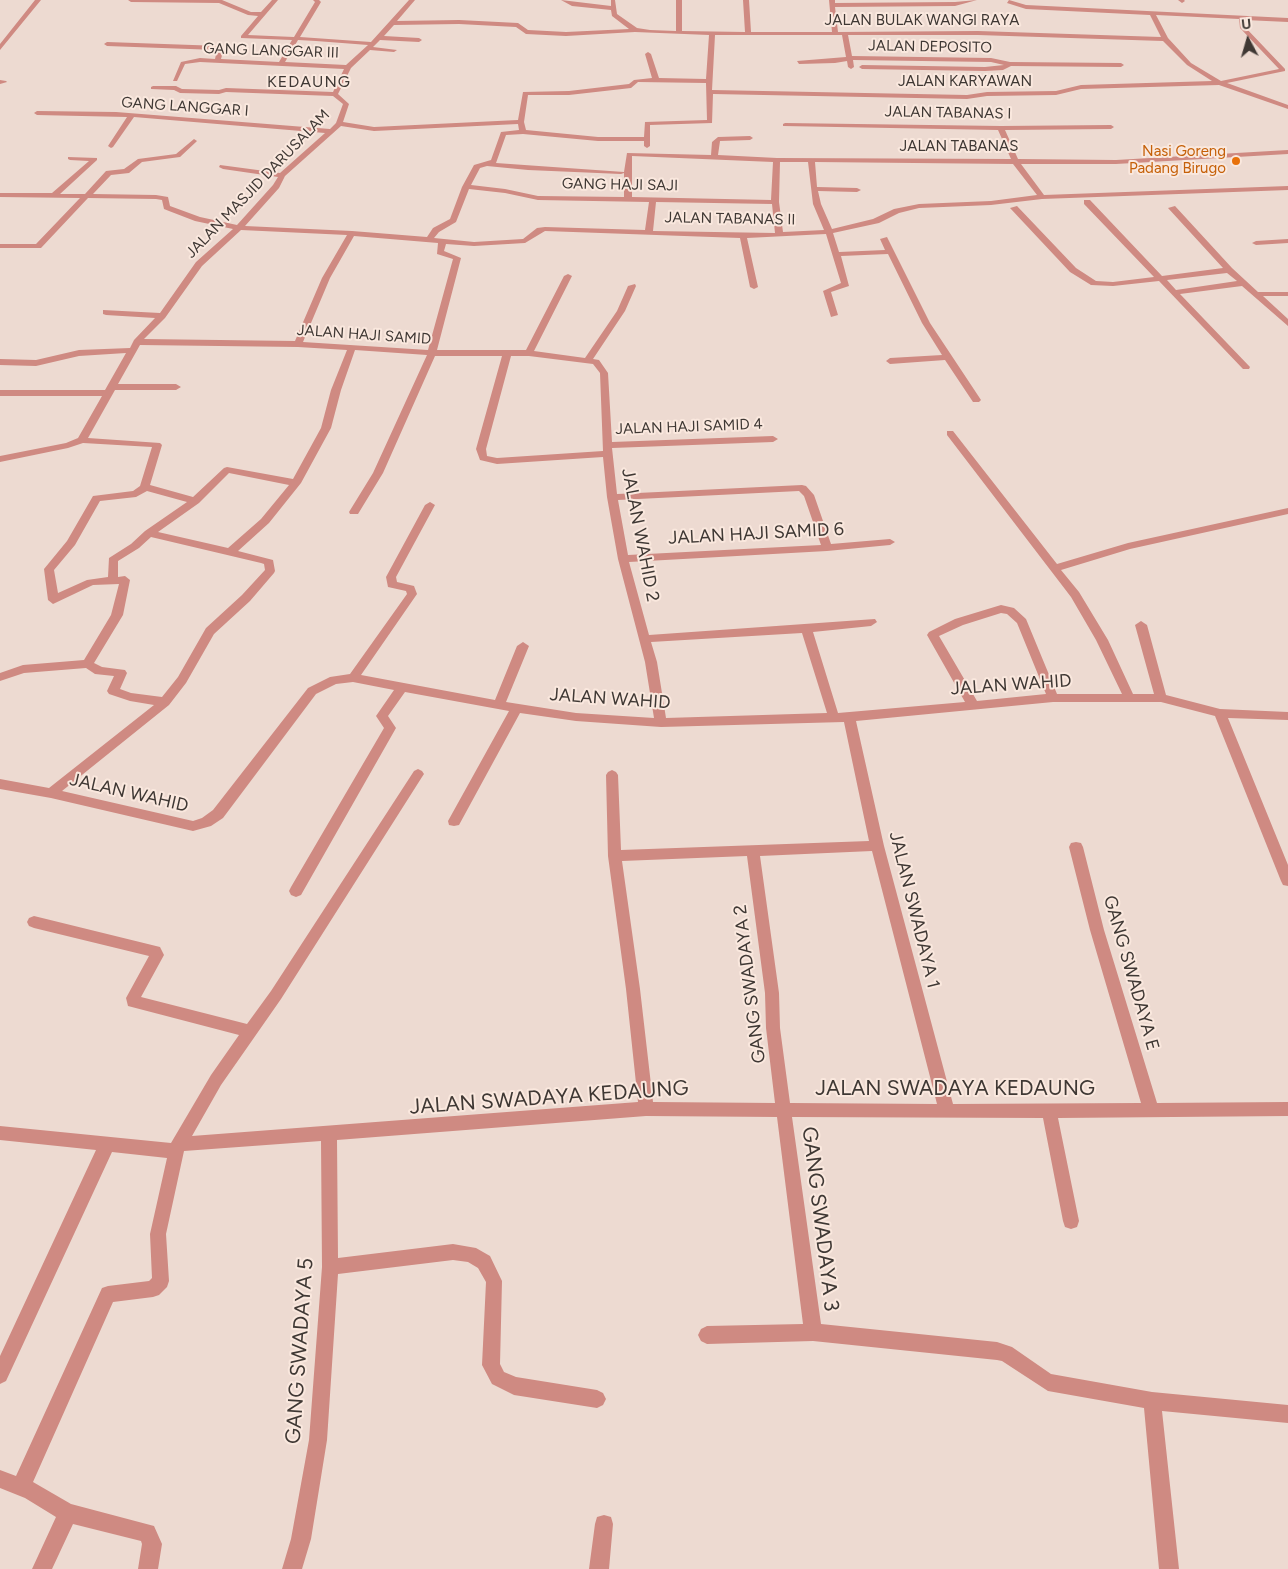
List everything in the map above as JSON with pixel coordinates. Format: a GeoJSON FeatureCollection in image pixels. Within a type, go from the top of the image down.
{"type":"FeatureCollection","features":[{"type":"Feature","properties":{"kind":"street"},"geometry":{"type":"LineString","coordinates":[[0,48],[38,0]]}},
{"type":"Feature","properties":{"kind":"street"},"geometry":{"type":"LineString","coordinates":[[131,0],[220,1],[250,14],[263,14]]}},
{"type":"Feature","properties":{"kind":"street"},"geometry":{"type":"LineString","coordinates":[[275,0],[242,37],[295,39],[394,50]]}},
{"type":"Feature","properties":{"kind":"street"},"geometry":{"type":"LineString","coordinates":[[281,63],[318,2],[316,0]]}},
{"type":"Feature","properties":{"kind":"street","name":"JALAN MASJID DARUSALAM"},"geometry":{"type":"LineString","coordinates":[[82,440],[135,346],[162,316],[199,264],[239,228],[276,186],[282,175],[339,124],[346,104],[335,94],[348,66],[380,38],[412,0]]}},
{"type":"Feature","properties":{"kind":"street"},"geometry":{"type":"LineString","coordinates":[[564,0],[572,4],[612,8]]}},
{"type":"Feature","properties":{"kind":"street"},"geometry":{"type":"LineString","coordinates":[[613,0],[612,8],[614,15],[635,30]]}},
{"type":"Feature","properties":{"kind":"street"},"geometry":{"type":"LineString","coordinates":[[679,0],[680,32]]}},
{"type":"Feature","properties":{"kind":"street"},"geometry":{"type":"LineString","coordinates":[[746,0],[748,33]]}},
{"type":"Feature","properties":{"kind":"street"},"geometry":{"type":"LineString","coordinates":[[835,33],[832,3],[955,4],[974,0]]}},
{"type":"Feature","properties":{"kind":"street"},"geometry":{"type":"LineString","coordinates":[[1008,2],[1026,6],[1288,20]]}},
{"type":"Feature","properties":{"kind":"street"},"geometry":{"type":"LineString","coordinates":[[1152,14],[1165,39],[1189,64],[1220,83],[1288,107]]}},
{"type":"Feature","properties":{"kind":"street"},"geometry":{"type":"LineString","coordinates":[[1242,18],[1242,27],[1285,71]]}},
{"type":"Feature","properties":{"kind":"street","name":"JALAN BULAK WANGI RAYA"},"geometry":{"type":"LineString","coordinates":[[393,23],[459,22],[518,25],[526,32],[566,34],[635,30],[712,33],[987,33],[1165,39]]}},
{"type":"Feature","properties":{"kind":"street"},"geometry":{"type":"LineString","coordinates":[[648,154],[647,124],[710,122],[709,81],[712,33]]}},
{"type":"Feature","properties":{"kind":"street","name":"JALAN DEPOSITO"},"geometry":{"type":"LineString","coordinates":[[845,33],[851,67]]}},
{"type":"Feature","properties":{"kind":"street"},"geometry":{"type":"LineString","coordinates":[[380,38],[419,40]]}},
{"type":"Feature","properties":{"kind":"street"},"geometry":{"type":"LineString","coordinates":[[107,44],[143,47],[221,48],[217,61]]}},
{"type":"Feature","properties":{"kind":"street"},"geometry":{"type":"LineString","coordinates":[[648,54],[656,80]]}},
{"type":"Feature","properties":{"kind":"street","name":"JALAN DEPOSITO"},"geometry":{"type":"LineString","coordinates":[[799,62],[835,61],[850,58],[985,60],[1010,64],[1120,65]]}},
{"type":"Feature","properties":{"kind":"street","name":"GANG LANGGAR III"},"geometry":{"type":"LineString","coordinates":[[175,80],[183,63],[200,60],[348,66]]}},
{"type":"Feature","properties":{"kind":"street","name":"JALAN DEPOSITO"},"geometry":{"type":"LineString","coordinates":[[835,61],[851,67],[994,69],[1003,68],[1010,64]]}},
{"type":"Feature","properties":{"kind":"street"},"geometry":{"type":"LineString","coordinates":[[1220,83],[1285,71]]}},
{"type":"Feature","properties":{"kind":"street"},"geometry":{"type":"LineString","coordinates":[[523,132],[521,122],[525,93],[569,93],[631,86],[639,80],[709,81]]}},
{"type":"Feature","properties":{"kind":"street","name":"JALAN KARYAWAN"},"geometry":{"type":"LineString","coordinates":[[709,92],[967,97],[992,93],[1056,93],[1081,87],[1220,83]]}},
{"type":"Feature","properties":{"kind":"street"},"geometry":{"type":"LineString","coordinates":[[153,88],[176,88],[180,91],[220,92],[226,90],[335,94]]}},
{"type":"Feature","properties":{"kind":"street","name":"GANG LANGGAR I"},"geometry":{"type":"LineString","coordinates":[[37,113],[132,115],[249,121],[331,131]]}},
{"type":"Feature","properties":{"kind":"street"},"geometry":{"type":"LineString","coordinates":[[112,146],[132,115]]}},
{"type":"Feature","properties":{"kind":"street"},"geometry":{"type":"LineString","coordinates":[[339,124],[357,125],[374,129],[521,122]]}},
{"type":"Feature","properties":{"kind":"street","name":"JALAN TABANAS I"},"geometry":{"type":"LineString","coordinates":[[785,125],[1001,128],[1111,127]]}},
{"type":"Feature","properties":{"kind":"street"},"geometry":{"type":"LineString","coordinates":[[1001,128],[1016,162],[1042,197]]}},
{"type":"Feature","properties":{"kind":"street"},"geometry":{"type":"LineString","coordinates":[[428,241],[436,230],[453,220],[466,187],[477,167],[494,161],[503,133],[523,132],[598,139],[646,139]]}},
{"type":"Feature","properties":{"kind":"street"},"geometry":{"type":"LineString","coordinates":[[714,157],[715,142],[718,139],[750,138]]}},
{"type":"Feature","properties":{"kind":"street"},"geometry":{"type":"LineString","coordinates":[[0,246],[38,246],[108,173],[126,170],[140,160],[174,158],[182,154],[194,141]]}},
{"type":"Feature","properties":{"kind":"street","name":"JALAN TABANAS"},"geometry":{"type":"LineString","coordinates":[[628,199],[629,154],[777,160],[1132,162],[1288,152]]}},
{"type":"Feature","properties":{"kind":"street"},"geometry":{"type":"LineString","coordinates":[[55,194],[96,159],[70,158]]}},
{"type":"Feature","properties":{"kind":"street"},"geometry":{"type":"LineString","coordinates":[[777,160],[775,202],[779,235]]}},
{"type":"Feature","properties":{"kind":"street"},"geometry":{"type":"LineString","coordinates":[[811,160],[817,204],[829,232],[845,286],[827,291],[834,315]]}},
{"type":"Feature","properties":{"kind":"street"},"geometry":{"type":"LineString","coordinates":[[488,164],[528,168],[620,172]]}},
{"type":"Feature","properties":{"kind":"street"},"geometry":{"type":"LineString","coordinates":[[222,167],[282,175]]}},
{"type":"Feature","properties":{"kind":"street","name":"GANG HAJI SAJI"},"geometry":{"type":"LineString","coordinates":[[466,187],[505,191],[538,198],[775,202]]}},
{"type":"Feature","properties":{"kind":"street","name":"JALAN TABANAS II"},"geometry":{"type":"LineString","coordinates":[[0,195],[55,194],[156,197],[165,199],[167,207],[172,209],[198,218],[239,228],[352,233],[474,244],[525,241],[545,229],[649,231],[743,236],[829,232],[876,221],[897,211],[919,206],[991,203],[1042,197],[1288,188]]}},
{"type":"Feature","properties":{"kind":"street"},"geometry":{"type":"LineString","coordinates":[[814,189],[858,190]]}},
{"type":"Feature","properties":{"kind":"street"},"geometry":{"type":"LineString","coordinates":[[649,231],[653,200]]}},
{"type":"Feature","properties":{"kind":"street"},"geometry":{"type":"LineString","coordinates":[[1087,202],[1176,292],[1246,367]]}},
{"type":"Feature","properties":{"kind":"street"},"geometry":{"type":"LineString","coordinates":[[1014,208],[1073,270],[1089,281],[1100,284],[1113,284],[1229,270]]}},
{"type":"Feature","properties":{"kind":"street"},"geometry":{"type":"LineString","coordinates":[[1172,208],[1229,270],[1288,323]]}},
{"type":"Feature","properties":{"kind":"street"},"geometry":{"type":"LineString","coordinates":[[298,344],[326,278],[352,233]]}},
{"type":"Feature","properties":{"kind":"street"},"geometry":{"type":"LineString","coordinates":[[743,236],[754,287]]}},
{"type":"Feature","properties":{"kind":"street"},"geometry":{"type":"LineString","coordinates":[[884,239],[926,323],[976,400]]}},
{"type":"Feature","properties":{"kind":"street"},"geometry":{"type":"LineString","coordinates":[[1256,243],[1288,241]]}},
{"type":"Feature","properties":{"kind":"street"},"geometry":{"type":"LineString","coordinates":[[354,512],[378,473],[432,353],[457,258],[440,252],[442,242]]}},
{"type":"Feature","properties":{"kind":"street"},"geometry":{"type":"LineString","coordinates":[[836,254],[890,252]]}},
{"type":"Feature","properties":{"kind":"street"},"geometry":{"type":"LineString","coordinates":[[529,353],[568,276]]}},
{"type":"Feature","properties":{"kind":"street"},"geometry":{"type":"LineString","coordinates":[[1176,292],[1244,282]]}},
{"type":"Feature","properties":{"kind":"street"},"geometry":{"type":"LineString","coordinates":[[588,360],[621,311],[632,286]]}},
{"type":"Feature","properties":{"kind":"street"},"geometry":{"type":"LineString","coordinates":[[1256,294],[1288,294]]}},
{"type":"Feature","properties":{"kind":"street"},"geometry":{"type":"LineString","coordinates":[[106,312],[162,316]]}},
{"type":"Feature","properties":{"kind":"street","name":"JALAN HAJI SAMID"},"geometry":{"type":"LineString","coordinates":[[0,362],[36,363],[79,354],[135,346],[298,344],[432,353],[529,353],[588,360]]}},
{"type":"Feature","properties":{"kind":"street"},"geometry":{"type":"LineString","coordinates":[[230,552],[265,521],[296,483],[326,428],[336,390],[352,348]]}},
{"type":"Feature","properties":{"kind":"street","name":"JALAN HAJI SAMID 4"},"geometry":{"type":"LineString","coordinates":[[507,353],[482,448],[483,458],[497,461],[607,450],[773,439]]}},
{"type":"Feature","properties":{"kind":"street"},"geometry":{"type":"LineString","coordinates":[[890,361],[948,356]]}},
{"type":"Feature","properties":{"kind":"street","name":"JALAN WAHID 2"},"geometry":{"type":"LineString","coordinates":[[588,360],[596,362],[601,366],[604,373],[607,450],[612,498],[623,559],[651,662],[661,723]]}},
{"type":"Feature","properties":{"kind":"street"},"geometry":{"type":"LineString","coordinates":[[0,393],[176,387]]}},
{"type":"Feature","properties":{"kind":"street"},"geometry":{"type":"LineString","coordinates":[[950,433],[1075,595],[1102,640],[1129,697]]}},
{"type":"Feature","properties":{"kind":"street"},"geometry":{"type":"LineString","coordinates":[[0,459],[68,446],[82,440],[158,445],[145,487],[136,494],[97,498],[70,543],[49,569],[53,600],[91,582],[125,580],[117,615],[88,664]]}},
{"type":"Feature","properties":{"kind":"street"},"geometry":{"type":"LineString","coordinates":[[112,581],[113,560],[195,501],[227,470],[296,483]]}},
{"type":"Feature","properties":{"kind":"street"},"geometry":{"type":"LineString","coordinates":[[145,487],[195,501]]}},
{"type":"Feature","properties":{"kind":"street"},"geometry":{"type":"LineString","coordinates":[[612,498],[790,488],[805,489],[809,495],[827,548]]}},
{"type":"Feature","properties":{"kind":"street"},"geometry":{"type":"LineString","coordinates":[[353,678],[412,594],[410,589],[392,584],[391,577],[430,505]]}},
{"type":"Feature","properties":{"kind":"street"},"geometry":{"type":"LineString","coordinates":[[1056,568],[1128,546],[1288,511]]}},
{"type":"Feature","properties":{"kind":"street"},"geometry":{"type":"LineString","coordinates":[[52,793],[165,702],[182,680],[210,631],[246,598],[270,571],[271,567],[268,561],[149,533]]}},
{"type":"Feature","properties":{"kind":"street","name":"JALAN HAJI SAMID 6"},"geometry":{"type":"LineString","coordinates":[[623,559],[827,548],[890,542]]}},
{"type":"Feature","properties":{"kind":"street"},"geometry":{"type":"LineString","coordinates":[[973,705],[933,635],[959,622],[1002,609],[1010,611],[1022,622],[1053,698]]}},
{"type":"Feature","properties":{"kind":"street"},"geometry":{"type":"LineString","coordinates":[[645,639],[806,629],[871,622]]}},
{"type":"Feature","properties":{"kind":"street"},"geometry":{"type":"LineString","coordinates":[[1141,625],[1161,698]]}},
{"type":"Feature","properties":{"kind":"street"},"geometry":{"type":"LineString","coordinates":[[806,629],[834,718]]}},
{"type":"Feature","properties":{"kind":"street"},"geometry":{"type":"LineString","coordinates":[[499,705],[523,646]]}},
{"type":"Feature","properties":{"kind":"street"},"geometry":{"type":"LineString","coordinates":[[0,677],[23,669],[88,664],[98,671],[121,673],[113,691],[165,702]]}},
{"type":"Feature","properties":{"kind":"street","name":"JALAN WAHID"},"geometry":{"type":"LineString","coordinates":[[1,785],[52,793],[193,826],[206,822],[218,814],[312,691],[334,680],[353,678],[576,717],[661,723],[834,718],[1053,698],[1129,697],[1161,698],[1220,713],[1288,716]]}},
{"type":"Feature","properties":{"kind":"street"},"geometry":{"type":"LineString","coordinates":[[296,891],[390,728],[382,716],[402,687]]}},
{"type":"Feature","properties":{"kind":"street"},"geometry":{"type":"LineString","coordinates":[[454,821],[517,708]]}},
{"type":"Feature","properties":{"kind":"street"},"geometry":{"type":"LineString","coordinates":[[1220,713],[1288,881]]}},
{"type":"Feature","properties":{"kind":"street","name":"JALAN SWADAYA 1"},"geometry":{"type":"LineString","coordinates":[[849,717],[877,846],[946,1111]]}},
{"type":"Feature","properties":{"kind":"street"},"geometry":{"type":"LineString","coordinates":[[21,1487],[108,1294],[153,1289],[161,1281],[158,1234],[177,1148],[216,1080],[276,995],[418,774]]}},
{"type":"Feature","properties":{"kind":"street"},"geometry":{"type":"LineString","coordinates":[[612,775],[615,856],[633,989],[646,1109]]}},
{"type":"Feature","properties":{"kind":"street"},"geometry":{"type":"LineString","coordinates":[[615,856],[877,846]]}},
{"type":"Feature","properties":{"kind":"street","name":"GANG SWADAYA E"},"geometry":{"type":"LineString","coordinates":[[1076,847],[1097,930],[1152,1110]]}},
{"type":"Feature","properties":{"kind":"street","name":"GANG SWADAYA 2"},"geometry":{"type":"LineString","coordinates":[[753,852],[772,993],[773,1028],[785,1111]]}},
{"type":"Feature","properties":{"kind":"street"},"geometry":{"type":"LineString","coordinates":[[34,922],[155,951],[157,956],[141,982],[133,1002],[184,1013],[250,1031]]}},
{"type":"Feature","properties":{"kind":"street","name":"JALAN SWADAYA KEDAUNG"},"geometry":{"type":"LineString","coordinates":[[0,1133],[107,1145],[177,1148],[646,1109],[1049,1111],[1288,1109]]}},
{"type":"Feature","properties":{"kind":"street","name":"GANG SWADAYA 3"},"geometry":{"type":"LineString","coordinates":[[785,1111],[813,1332]]}},
{"type":"Feature","properties":{"kind":"street"},"geometry":{"type":"LineString","coordinates":[[1049,1111],[1071,1221]]}},
{"type":"Feature","properties":{"kind":"street","name":"GANG SWADAYA 5"},"geometry":{"type":"LineString","coordinates":[[292,1569],[301,1538],[318,1440],[330,1267],[329,1134]]}},
{"type":"Feature","properties":{"kind":"street"},"geometry":{"type":"LineString","coordinates":[[0,1375],[107,1145]]}},
{"type":"Feature","properties":{"kind":"street"},"geometry":{"type":"LineString","coordinates":[[330,1267],[453,1252],[470,1254],[484,1262],[494,1281],[491,1365],[498,1378],[514,1386],[597,1399]]}},
{"type":"Feature","properties":{"kind":"street"},"geometry":{"type":"LineString","coordinates":[[707,1335],[813,1332],[996,1351],[1006,1353],[1048,1382],[1152,1401],[1288,1414]]}},
{"type":"Feature","properties":{"kind":"street"},"geometry":{"type":"LineString","coordinates":[[1152,1401],[1168,1569]]}},
{"type":"Feature","properties":{"kind":"street"},"geometry":{"type":"LineString","coordinates":[[0,1479],[21,1487],[68,1513],[147,1533],[152,1544],[148,1569]]}},
{"type":"Feature","properties":{"kind":"street"},"geometry":{"type":"LineString","coordinates":[[42,1569],[68,1513]]}},
{"type":"Feature","properties":{"kind":"street"},"geometry":{"type":"LineString","coordinates":[[599,1569],[604,1524]]}},
{"type":"Feature","properties":{"kind":"place","name":"Nasi Goreng Padang Birugo"},"geometry":{"type":"Point","coordinates":[1236,161]}},
{"type":"Feature","properties":{"kind":"district","name":"KEDAUNG"},"geometry":{"type":"Point","coordinates":[309,82]}}]}
